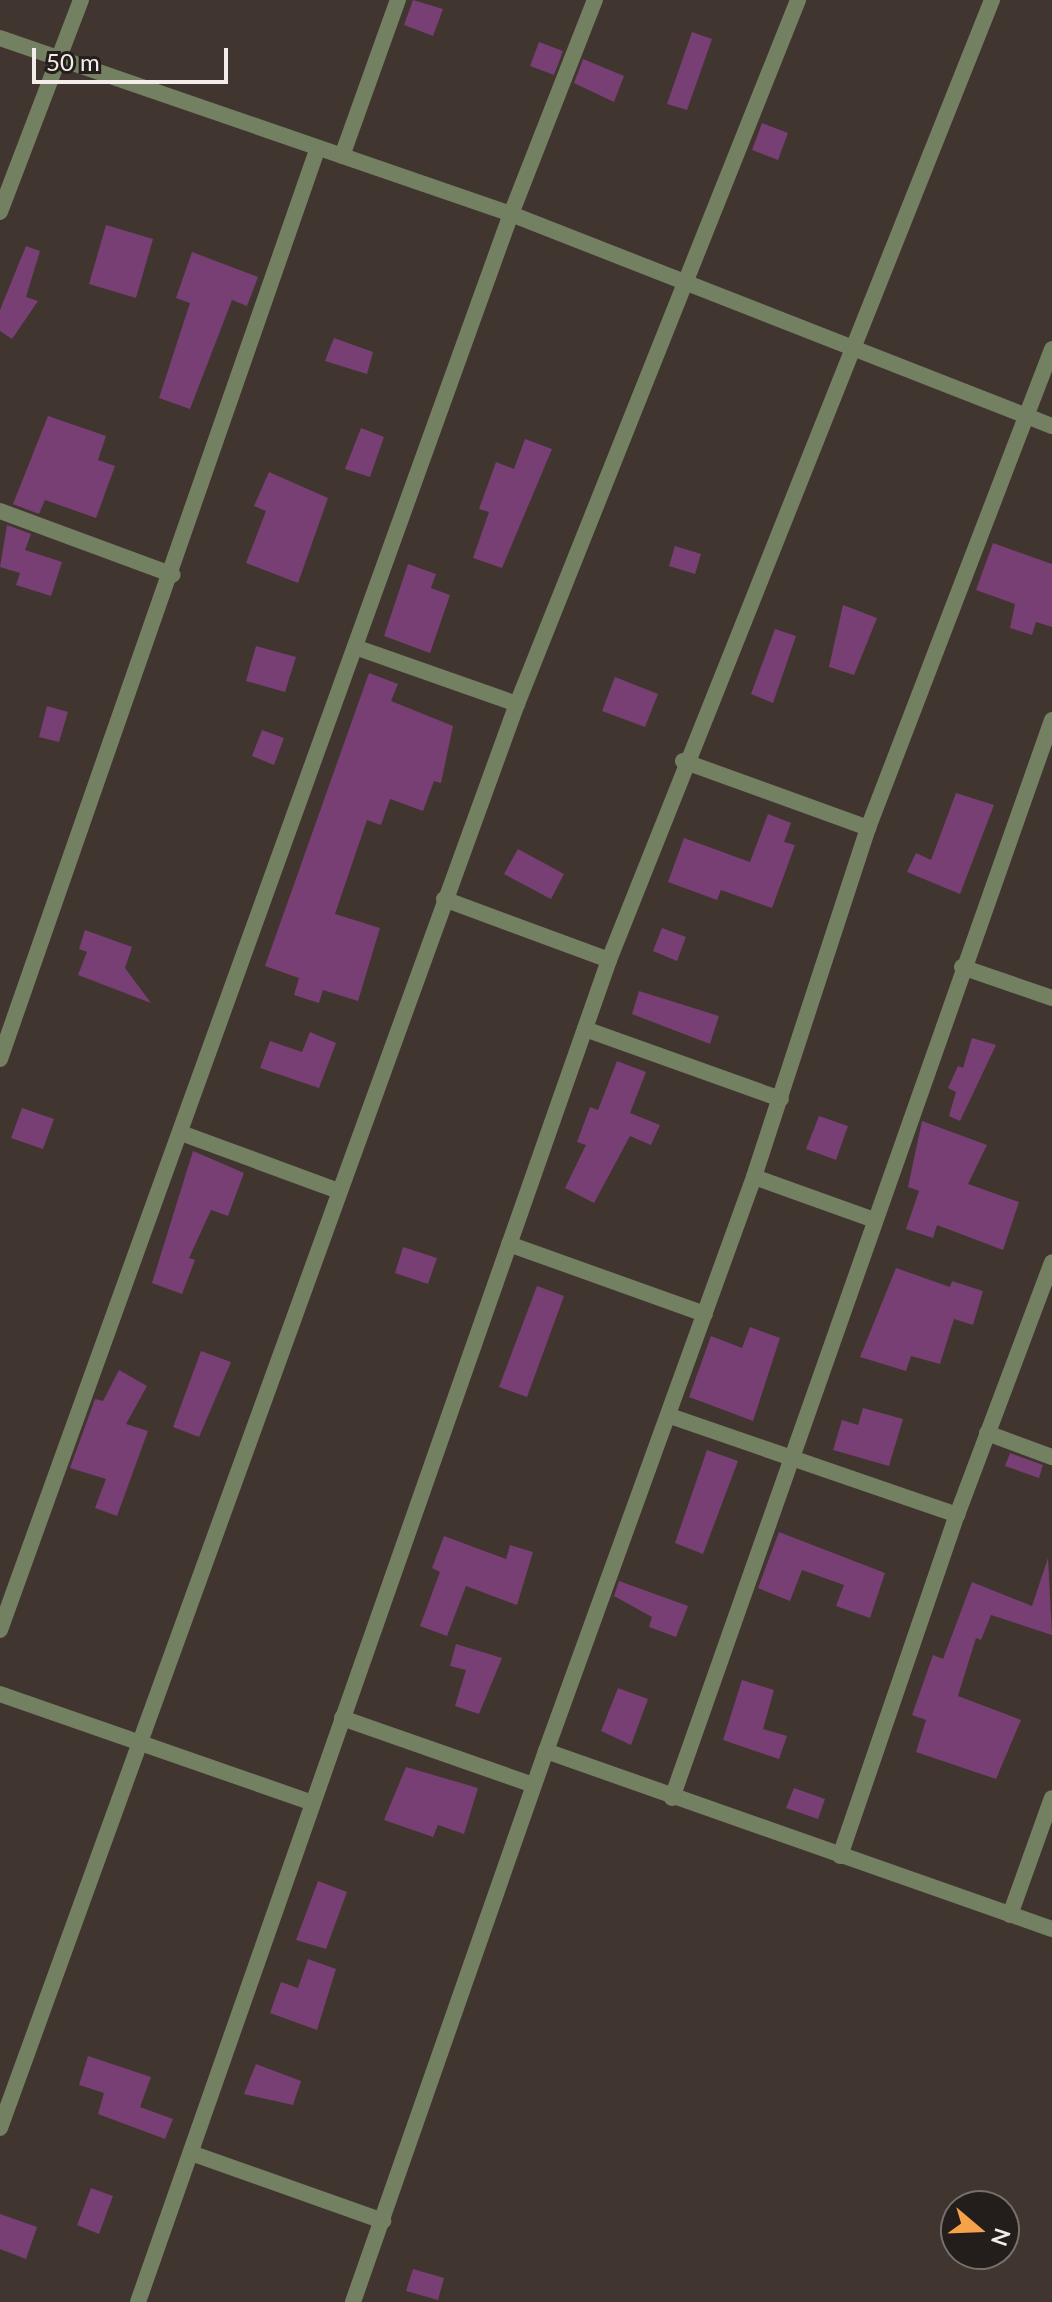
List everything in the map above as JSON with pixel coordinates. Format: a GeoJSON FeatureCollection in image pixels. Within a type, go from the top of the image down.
{"type":"FeatureCollection","features":[{"type":"Feature","properties":{"kind":"street"},"geometry":{"type":"LineString","coordinates":[[0,212],[81,0]]}},
{"type":"Feature","properties":{"kind":"street"},"geometry":{"type":"LineString","coordinates":[[342,156],[398,0]]}},
{"type":"Feature","properties":{"kind":"street"},"geometry":{"type":"LineString","coordinates":[[0,1630],[511,214],[595,0]]}},
{"type":"Feature","properties":{"kind":"street"},"geometry":{"type":"LineString","coordinates":[[0,2128],[6,2090],[140,1741],[336,1190],[517,704],[798,0]]}},
{"type":"Feature","properties":{"kind":"street"},"geometry":{"type":"LineString","coordinates":[[138,2302],[609,960],[683,761],[992,0]]}},
{"type":"Feature","properties":{"kind":"street"},"geometry":{"type":"LineString","coordinates":[[0,38],[317,150],[511,214],[1052,426]]}},
{"type":"Feature","properties":{"kind":"street"},"geometry":{"type":"LineString","coordinates":[[0,1056],[173,575],[317,150]]}},
{"type":"Feature","properties":{"kind":"street"},"geometry":{"type":"LineString","coordinates":[[353,2302],[533,1785],[670,1416],[754,1177],[868,828],[1052,349]]}},
{"type":"Feature","properties":{"kind":"street"},"geometry":{"type":"LineString","coordinates":[[0,511],[173,575]]}},
{"type":"Feature","properties":{"kind":"street"},"geometry":{"type":"LineString","coordinates":[[355,647],[517,704]]}},
{"type":"Feature","properties":{"kind":"street"},"geometry":{"type":"LineString","coordinates":[[672,1798],[871,1219],[1052,720]]}},
{"type":"Feature","properties":{"kind":"street"},"geometry":{"type":"LineString","coordinates":[[683,761],[868,828]]}},
{"type":"Feature","properties":{"kind":"street"},"geometry":{"type":"LineString","coordinates":[[444,899],[609,960]]}},
{"type":"Feature","properties":{"kind":"street"},"geometry":{"type":"LineString","coordinates":[[962,967],[1052,998]]}},
{"type":"Feature","properties":{"kind":"street"},"geometry":{"type":"LineString","coordinates":[[585,1029],[781,1099]]}},
{"type":"Feature","properties":{"kind":"street"},"geometry":{"type":"LineString","coordinates":[[181,1133],[336,1190]]}},
{"type":"Feature","properties":{"kind":"street"},"geometry":{"type":"LineString","coordinates":[[754,1177],[871,1219]]}},
{"type":"Feature","properties":{"kind":"street"},"geometry":{"type":"LineString","coordinates":[[509,1244],[705,1314]]}},
{"type":"Feature","properties":{"kind":"street"},"geometry":{"type":"LineString","coordinates":[[840,1856],[957,1515],[1052,1262]]}},
{"type":"Feature","properties":{"kind":"street"},"geometry":{"type":"LineString","coordinates":[[670,1416],[957,1515]]}},
{"type":"Feature","properties":{"kind":"street"},"geometry":{"type":"LineString","coordinates":[[987,1433],[1052,1457]]}},
{"type":"Feature","properties":{"kind":"street"},"geometry":{"type":"LineString","coordinates":[[0,1694],[311,1802]]}},
{"type":"Feature","properties":{"kind":"street"},"geometry":{"type":"LineString","coordinates":[[342,1718],[533,1785]]}},
{"type":"Feature","properties":{"kind":"street"},"geometry":{"type":"LineString","coordinates":[[546,1751],[672,1798],[1052,1929]]}},
{"type":"Feature","properties":{"kind":"street"},"geometry":{"type":"LineString","coordinates":[[1010,1915],[1052,1798]]}},
{"type":"Feature","properties":{"kind":"street"},"geometry":{"type":"LineString","coordinates":[[191,2153],[383,2221]]}},
{"type":"Feature","properties":{"kind":"building"},"geometry":{"type":"Polygon","coordinates":[[[413,0],[443,9],[433,36],[404,25],[413,0]]]}},
{"type":"Feature","properties":{"kind":"building"},"geometry":{"type":"Polygon","coordinates":[[[692,32],[712,39],[687,110],[667,104],[692,32]]]}},
{"type":"Feature","properties":{"kind":"building"},"geometry":{"type":"Polygon","coordinates":[[[539,42],[563,51],[554,75],[530,66],[539,42]]]}},
{"type":"Feature","properties":{"kind":"building"},"geometry":{"type":"Polygon","coordinates":[[[583,59],[624,76],[614,102],[574,83],[583,59]]]}},
{"type":"Feature","properties":{"kind":"building"},"geometry":{"type":"Polygon","coordinates":[[[762,123],[788,133],[778,160],[752,150],[762,123]]]}},
{"type":"Feature","properties":{"kind":"building"},"geometry":{"type":"Polygon","coordinates":[[[106,225],[153,239],[136,298],[89,284],[106,225]]]}},
{"type":"Feature","properties":{"kind":"building"},"geometry":{"type":"Polygon","coordinates":[[[26,246],[40,251],[26,297],[38,301],[12,339],[0,331],[0,310],[26,246]]]}},
{"type":"Feature","properties":{"kind":"building"},"geometry":{"type":"Polygon","coordinates":[[[192,252],[258,277],[247,306],[232,300],[190,409],[159,398],[190,303],[176,298],[192,252]]]}},
{"type":"Feature","properties":{"kind":"building"},"geometry":{"type":"Polygon","coordinates":[[[334,338],[373,352],[367,374],[325,361],[334,338]]]}},
{"type":"Feature","properties":{"kind":"building"},"geometry":{"type":"Polygon","coordinates":[[[48,416],[106,436],[98,460],[115,466],[96,518],[45,500],[39,514],[13,504],[48,416]]]}},
{"type":"Feature","properties":{"kind":"building"},"geometry":{"type":"Polygon","coordinates":[[[361,428],[384,437],[370,477],[345,469],[361,428]]]}},
{"type":"Feature","properties":{"kind":"building"},"geometry":{"type":"Polygon","coordinates":[[[525,439],[552,449],[502,568],[473,558],[489,512],[479,509],[496,462],[514,469],[525,439]]]}},
{"type":"Feature","properties":{"kind":"building"},"geometry":{"type":"Polygon","coordinates":[[[269,472],[328,498],[298,583],[246,563],[266,511],[254,506],[269,472]]]}},
{"type":"Feature","properties":{"kind":"building"},"geometry":{"type":"Polygon","coordinates":[[[7,525],[31,534],[25,550],[62,562],[51,596],[16,585],[20,573],[0,567],[7,525]]]}},
{"type":"Feature","properties":{"kind":"building"},"geometry":{"type":"Polygon","coordinates":[[[993,543],[1052,564],[1052,627],[1036,622],[1032,635],[1010,628],[1015,604],[976,590],[993,543]]]}},
{"type":"Feature","properties":{"kind":"building"},"geometry":{"type":"Polygon","coordinates":[[[675,546],[701,554],[695,574],[669,566],[675,546]]]}},
{"type":"Feature","properties":{"kind":"building"},"geometry":{"type":"Polygon","coordinates":[[[408,564],[436,574],[431,588],[450,595],[430,653],[384,636],[408,564]]]}},
{"type":"Feature","properties":{"kind":"building"},"geometry":{"type":"Polygon","coordinates":[[[843,605],[877,618],[854,675],[829,667],[843,605]]]}},
{"type":"Feature","properties":{"kind":"building"},"geometry":{"type":"Polygon","coordinates":[[[775,629],[796,636],[773,703],[751,694],[775,629]]]}},
{"type":"Feature","properties":{"kind":"building"},"geometry":{"type":"Polygon","coordinates":[[[256,646],[296,657],[285,692],[246,681],[256,646]]]}},
{"type":"Feature","properties":{"kind":"building"},"geometry":{"type":"Polygon","coordinates":[[[369,673],[398,684],[391,701],[453,726],[441,783],[434,781],[423,811],[390,799],[381,825],[367,820],[335,914],[380,928],[358,1001],[323,990],[319,1003],[294,995],[299,978],[265,966],[369,673]]]}},
{"type":"Feature","properties":{"kind":"building"},"geometry":{"type":"Polygon","coordinates":[[[615,677],[658,694],[645,727],[602,711],[615,677]]]}},
{"type":"Feature","properties":{"kind":"building"},"geometry":{"type":"Polygon","coordinates":[[[47,706],[68,712],[59,742],[39,737],[47,706]]]}},
{"type":"Feature","properties":{"kind":"building"},"geometry":{"type":"Polygon","coordinates":[[[262,730],[284,738],[274,765],[252,756],[262,730]]]}},
{"type":"Feature","properties":{"kind":"building"},"geometry":{"type":"Polygon","coordinates":[[[956,793],[994,805],[960,894],[907,872],[916,853],[931,860],[956,793]]]}},
{"type":"Feature","properties":{"kind":"building"},"geometry":{"type":"Polygon","coordinates":[[[768,814],[791,823],[784,842],[795,845],[772,908],[721,890],[717,900],[668,882],[684,838],[750,862],[768,814]]]}},
{"type":"Feature","properties":{"kind":"building"},"geometry":{"type":"Polygon","coordinates":[[[518,849],[564,874],[551,899],[504,874],[518,849]]]}},
{"type":"Feature","properties":{"kind":"building"},"geometry":{"type":"Polygon","coordinates":[[[662,928],[686,937],[677,961],[653,951],[662,928]]]}},
{"type":"Feature","properties":{"kind":"building"},"geometry":{"type":"Polygon","coordinates":[[[85,930],[132,947],[125,968],[151,1003],[78,975],[87,952],[79,949],[85,930]]]}},
{"type":"Feature","properties":{"kind":"building"},"geometry":{"type":"Polygon","coordinates":[[[639,991],[719,1016],[710,1044],[632,1014],[639,991]]]}},
{"type":"Feature","properties":{"kind":"building"},"geometry":{"type":"Polygon","coordinates":[[[310,1032],[336,1043],[319,1088],[260,1068],[270,1041],[302,1052],[310,1032]]]}},
{"type":"Feature","properties":{"kind":"building"},"geometry":{"type":"Polygon","coordinates":[[[972,1038],[996,1045],[960,1121],[949,1116],[956,1092],[948,1088],[958,1066],[963,1068],[972,1038]]]}},
{"type":"Feature","properties":{"kind":"building"},"geometry":{"type":"Polygon","coordinates":[[[617,1061],[646,1072],[630,1113],[660,1125],[651,1145],[630,1136],[594,1203],[565,1188],[586,1145],[577,1142],[590,1107],[598,1110],[617,1061]]]}},
{"type":"Feature","properties":{"kind":"building"},"geometry":{"type":"Polygon","coordinates":[[[22,1108],[54,1119],[43,1149],[11,1138],[22,1108]]]}},
{"type":"Feature","properties":{"kind":"building"},"geometry":{"type":"Polygon","coordinates":[[[819,1116],[848,1126],[836,1160],[806,1149],[819,1116]]]}},
{"type":"Feature","properties":{"kind":"building"},"geometry":{"type":"Polygon","coordinates":[[[922,1121],[987,1145],[968,1184],[1019,1202],[1003,1250],[937,1225],[933,1238],[906,1229],[919,1191],[908,1187],[922,1121]]]}},
{"type":"Feature","properties":{"kind":"building"},"geometry":{"type":"Polygon","coordinates":[[[193,1151],[244,1173],[228,1216],[211,1210],[189,1258],[195,1260],[182,1294],[152,1283],[193,1151]]]}},
{"type":"Feature","properties":{"kind":"building"},"geometry":{"type":"Polygon","coordinates":[[[403,1247],[437,1258],[428,1284],[395,1273],[403,1247]]]}},
{"type":"Feature","properties":{"kind":"building"},"geometry":{"type":"Polygon","coordinates":[[[896,1268],[950,1287],[952,1281],[983,1291],[973,1325],[954,1319],[940,1364],[911,1356],[906,1371],[860,1357],[896,1268]]]}},
{"type":"Feature","properties":{"kind":"building"},"geometry":{"type":"Polygon","coordinates":[[[537,1286],[564,1296],[527,1397],[499,1387],[537,1286]]]}},
{"type":"Feature","properties":{"kind":"building"},"geometry":{"type":"Polygon","coordinates":[[[750,1327],[780,1338],[753,1421],[689,1397],[711,1336],[742,1348],[750,1327]]]}},
{"type":"Feature","properties":{"kind":"building"},"geometry":{"type":"Polygon","coordinates":[[[201,1351],[231,1362],[199,1437],[173,1427],[201,1351]]]}},
{"type":"Feature","properties":{"kind":"building"},"geometry":{"type":"Polygon","coordinates":[[[119,1370],[147,1386],[126,1424],[148,1431],[117,1516],[95,1508],[106,1479],[70,1468],[95,1399],[103,1401],[119,1370]]]}},
{"type":"Feature","properties":{"kind":"building"},"geometry":{"type":"Polygon","coordinates":[[[863,1408],[903,1419],[889,1466],[833,1450],[842,1420],[858,1425],[863,1408]]]}},
{"type":"Feature","properties":{"kind":"building"},"geometry":{"type":"Polygon","coordinates":[[[707,1450],[738,1461],[703,1554],[675,1543],[707,1450]]]}},
{"type":"Feature","properties":{"kind":"building"},"geometry":{"type":"Polygon","coordinates":[[[1010,1453],[1043,1465],[1039,1478],[1005,1466],[1010,1453]]]}},
{"type":"Feature","properties":{"kind":"building"},"geometry":{"type":"Polygon","coordinates":[[[779,1532],[885,1573],[870,1618],[836,1606],[844,1585],[802,1570],[790,1601],[758,1588],[779,1532]]]}},
{"type":"Feature","properties":{"kind":"building"},"geometry":{"type":"Polygon","coordinates":[[[444,1536],[506,1559],[510,1545],[533,1552],[517,1605],[466,1586],[447,1636],[420,1626],[440,1572],[432,1568],[444,1536]]]}},
{"type":"Feature","properties":{"kind":"building"},"geometry":{"type":"Polygon","coordinates":[[[1048,1558],[1052,1635],[991,1615],[981,1640],[976,1638],[958,1696],[1021,1720],[996,1779],[916,1752],[926,1720],[912,1715],[933,1655],[943,1659],[972,1582],[1032,1606],[1048,1558]]]}},
{"type":"Feature","properties":{"kind":"building"},"geometry":{"type":"Polygon","coordinates":[[[619,1581],[688,1606],[676,1637],[649,1627],[652,1617],[614,1596],[619,1581]]]}},
{"type":"Feature","properties":{"kind":"building"},"geometry":{"type":"Polygon","coordinates":[[[456,1644],[502,1658],[479,1714],[455,1706],[466,1670],[450,1666],[456,1644]]]}},
{"type":"Feature","properties":{"kind":"building"},"geometry":{"type":"Polygon","coordinates":[[[742,1680],[774,1690],[763,1729],[787,1736],[779,1759],[723,1740],[742,1680]]]}},
{"type":"Feature","properties":{"kind":"building"},"geometry":{"type":"Polygon","coordinates":[[[618,1688],[648,1699],[631,1745],[601,1731],[618,1688]]]}},
{"type":"Feature","properties":{"kind":"building"},"geometry":{"type":"Polygon","coordinates":[[[406,1767],[478,1788],[464,1834],[438,1825],[433,1837],[384,1820],[406,1767]]]}},
{"type":"Feature","properties":{"kind":"building"},"geometry":{"type":"Polygon","coordinates":[[[794,1788],[825,1799],[818,1819],[786,1808],[794,1788]]]}},
{"type":"Feature","properties":{"kind":"building"},"geometry":{"type":"Polygon","coordinates":[[[318,1881],[347,1892],[326,1949],[296,1940],[318,1881]]]}},
{"type":"Feature","properties":{"kind":"building"},"geometry":{"type":"Polygon","coordinates":[[[308,1959],[336,1969],[317,2030],[270,2013],[281,1982],[298,1988],[308,1959]]]}},
{"type":"Feature","properties":{"kind":"building"},"geometry":{"type":"Polygon","coordinates":[[[88,2056],[151,2077],[140,2107],[173,2119],[165,2139],[98,2114],[104,2093],[79,2085],[88,2056]]]}},
{"type":"Feature","properties":{"kind":"building"},"geometry":{"type":"Polygon","coordinates":[[[256,2064],[301,2081],[293,2105],[244,2094],[256,2064]]]}},
{"type":"Feature","properties":{"kind":"building"},"geometry":{"type":"Polygon","coordinates":[[[91,2188],[113,2196],[99,2234],[77,2225],[91,2188]]]}},
{"type":"Feature","properties":{"kind":"building"},"geometry":{"type":"Polygon","coordinates":[[[0,2214],[37,2227],[26,2259],[0,2249],[0,2214]]]}},
{"type":"Feature","properties":{"kind":"building"},"geometry":{"type":"Polygon","coordinates":[[[413,2269],[444,2278],[438,2300],[406,2291],[413,2269]]]}}]}
